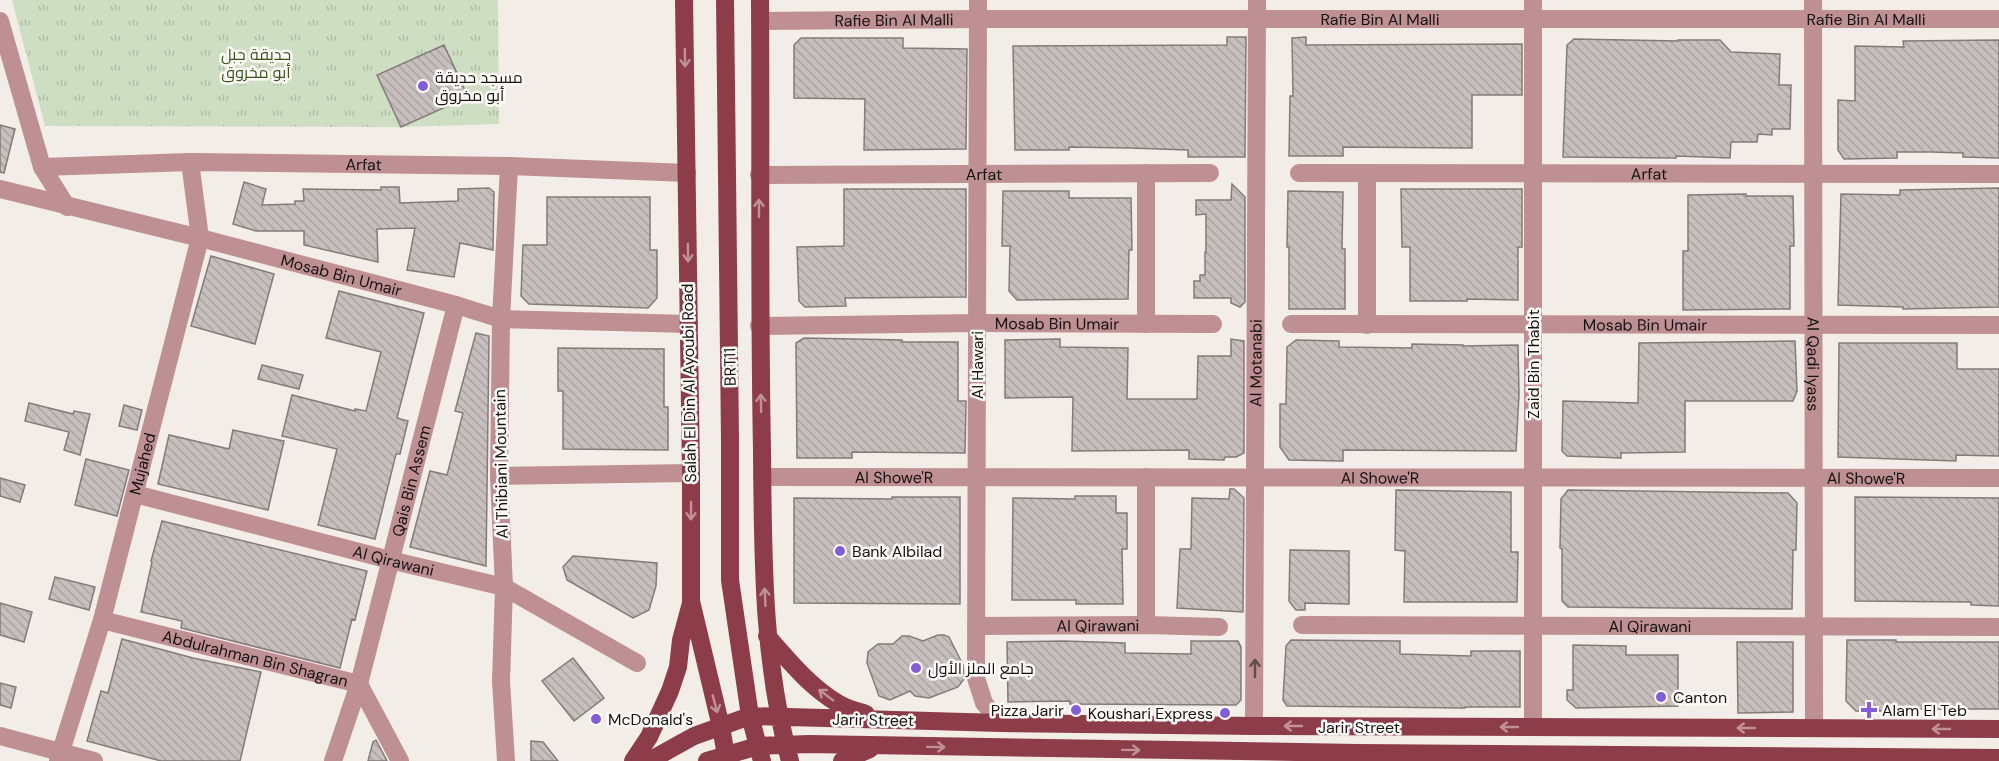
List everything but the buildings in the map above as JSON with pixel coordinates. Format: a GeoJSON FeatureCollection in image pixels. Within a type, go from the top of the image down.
{"type":"FeatureCollection","features":[{"type":"Feature","properties":{"kind":"main road","name":"Salah El Din Al Ayoubi Road"},"geometry":{"type":"LineString","coordinates":[[684,0],[691,601],[722,727],[726,758]]}},
{"type":"Feature","properties":{"kind":"main road","name":"BRT11"},"geometry":{"type":"LineString","coordinates":[[725,0],[730,579],[756,739]]}},
{"type":"Feature","properties":{"kind":"main road"},"geometry":{"type":"LineString","coordinates":[[760,0],[759,326],[763,555],[767,636],[788,753]]}},
{"type":"Feature","properties":{"kind":"main road"},"geometry":{"type":"LineString","coordinates":[[633,761],[649,738],[670,692],[678,667],[681,640],[691,601]]}},
{"type":"Feature","properties":{"kind":"main road"},"geometry":{"type":"LineString","coordinates":[[767,636],[797,671],[840,706],[879,718]]}},
{"type":"Feature","properties":{"kind":"main road","name":"Jarir Street"},"geometry":{"type":"LineString","coordinates":[[649,761],[694,736],[722,727],[756,739],[780,718],[1254,726],[1999,729]]}},
{"type":"Feature","properties":{"kind":"main road"},"geometry":{"type":"LineString","coordinates":[[706,761],[726,758],[756,739],[788,753],[809,744],[1108,755],[1999,758]]}},
{"type":"Feature","properties":{"kind":"main road"},"geometry":{"type":"LineString","coordinates":[[842,761],[878,746]]}},
{"type":"Feature","properties":{"kind":"street","name":"Al Hawari"},"geometry":{"type":"LineString","coordinates":[[978,0],[976,626],[978,687],[984,703],[1000,723]]}},
{"type":"Feature","properties":{"kind":"street","name":"Al Motanabi"},"geometry":{"type":"LineString","coordinates":[[1254,726],[1257,0]]}},
{"type":"Feature","properties":{"kind":"street","name":"Zaid Bin Thabit"},"geometry":{"type":"LineString","coordinates":[[1533,0],[1533,727]]}},
{"type":"Feature","properties":{"kind":"street","name":"Al Qadi Iyass"},"geometry":{"type":"LineString","coordinates":[[1813,0],[1814,728]]}},
{"type":"Feature","properties":{"kind":"street","name":"Rafie Bin Al Malli"},"geometry":{"type":"LineString","coordinates":[[760,21],[1999,19]]}},
{"type":"Feature","properties":{"kind":"street"},"geometry":{"type":"LineString","coordinates":[[1,28],[42,167],[67,207]]}},
{"type":"Feature","properties":{"kind":"street","name":"Arfat"},"geometry":{"type":"LineString","coordinates":[[42,167],[190,162],[508,166],[687,173]]}},
{"type":"Feature","properties":{"kind":"street","name":"Mujahed"},"geometry":{"type":"LineString","coordinates":[[59,757],[102,620],[200,238],[190,162]]}},
{"type":"Feature","properties":{"kind":"street","name":"Al Thibiani Mountain"},"geometry":{"type":"LineString","coordinates":[[506,761],[501,681],[504,587],[499,476],[501,319],[508,166]]}},
{"type":"Feature","properties":{"kind":"street"},"geometry":{"type":"LineString","coordinates":[[1146,173],[1146,324]]}},
{"type":"Feature","properties":{"kind":"street","name":"Arfat"},"geometry":{"type":"LineString","coordinates":[[759,175],[1210,173]]}},
{"type":"Feature","properties":{"kind":"street","name":"Arfat"},"geometry":{"type":"LineString","coordinates":[[1299,174],[1999,174]]}},
{"type":"Feature","properties":{"kind":"street"},"geometry":{"type":"LineString","coordinates":[[1367,174],[1367,325]]}},
{"type":"Feature","properties":{"kind":"street","name":"Mosab Bin Umair"},"geometry":{"type":"LineString","coordinates":[[0,189],[200,238],[456,305],[501,319],[689,324]]}},
{"type":"Feature","properties":{"kind":"street","name":"Qais Bin Assem"},"geometry":{"type":"LineString","coordinates":[[333,761],[359,684],[456,305]]}},
{"type":"Feature","properties":{"kind":"street","name":"Mosab Bin Umair"},"geometry":{"type":"LineString","coordinates":[[759,326],[977,323],[1213,324]]}},
{"type":"Feature","properties":{"kind":"street","name":"Mosab Bin Umair"},"geometry":{"type":"LineString","coordinates":[[1291,324],[1999,325]]}},
{"type":"Feature","properties":{"kind":"street"},"geometry":{"type":"LineString","coordinates":[[499,476],[691,473]]}},
{"type":"Feature","properties":{"kind":"street","name":"Al Showe'R"},"geometry":{"type":"LineString","coordinates":[[762,477],[1999,478]]}},
{"type":"Feature","properties":{"kind":"street"},"geometry":{"type":"LineString","coordinates":[[1146,477],[1146,625]]}},
{"type":"Feature","properties":{"kind":"street","name":"Al Qirawani"},"geometry":{"type":"LineString","coordinates":[[135,494],[504,587],[637,663]]}},
{"type":"Feature","properties":{"kind":"street","name":"Abdulrahman Bin Shagran"},"geometry":{"type":"LineString","coordinates":[[102,620],[359,684],[400,761]]}},
{"type":"Feature","properties":{"kind":"street","name":"Al Qirawani"},"geometry":{"type":"LineString","coordinates":[[1302,625],[1999,627]]}},
{"type":"Feature","properties":{"kind":"street","name":"Al Qirawani"},"geometry":{"type":"LineString","coordinates":[[976,626],[1219,627]]}},
{"type":"Feature","properties":{"kind":"street"},"geometry":{"type":"LineString","coordinates":[[0,736],[59,757],[94,761]]}},
{"type":"Feature","properties":{"kind":"green space","name":"حديقة جبل أبو مخروق"},"geometry":{"type":"Polygon","coordinates":[[[12,0],[498,0],[499,124],[401,127],[45,126],[12,0]]]}},
{"type":"Feature","properties":{"kind":"place","name":"مسجد حديقة أبو مخروق"},"geometry":{"type":"Point","coordinates":[423,86]}},
{"type":"Feature","properties":{"kind":"place","name":"Bank Albilad"},"geometry":{"type":"Point","coordinates":[840,551]}},
{"type":"Feature","properties":{"kind":"place","name":"جامع الملز الأول"},"geometry":{"type":"Point","coordinates":[916,668]}},
{"type":"Feature","properties":{"kind":"place","name":"Canton"},"geometry":{"type":"Point","coordinates":[1661,697]}},
{"type":"Feature","properties":{"kind":"place","name":"Pizza Jarir"},"geometry":{"type":"Point","coordinates":[1076,710]}},
{"type":"Feature","properties":{"kind":"place","name":"Alam El Teb"},"geometry":{"type":"Point","coordinates":[1869,710]}},
{"type":"Feature","properties":{"kind":"place","name":"Koushari Express"},"geometry":{"type":"Point","coordinates":[1225,713]}},
{"type":"Feature","properties":{"kind":"place","name":"McDonald's"},"geometry":{"type":"Point","coordinates":[596,719]}}]}
